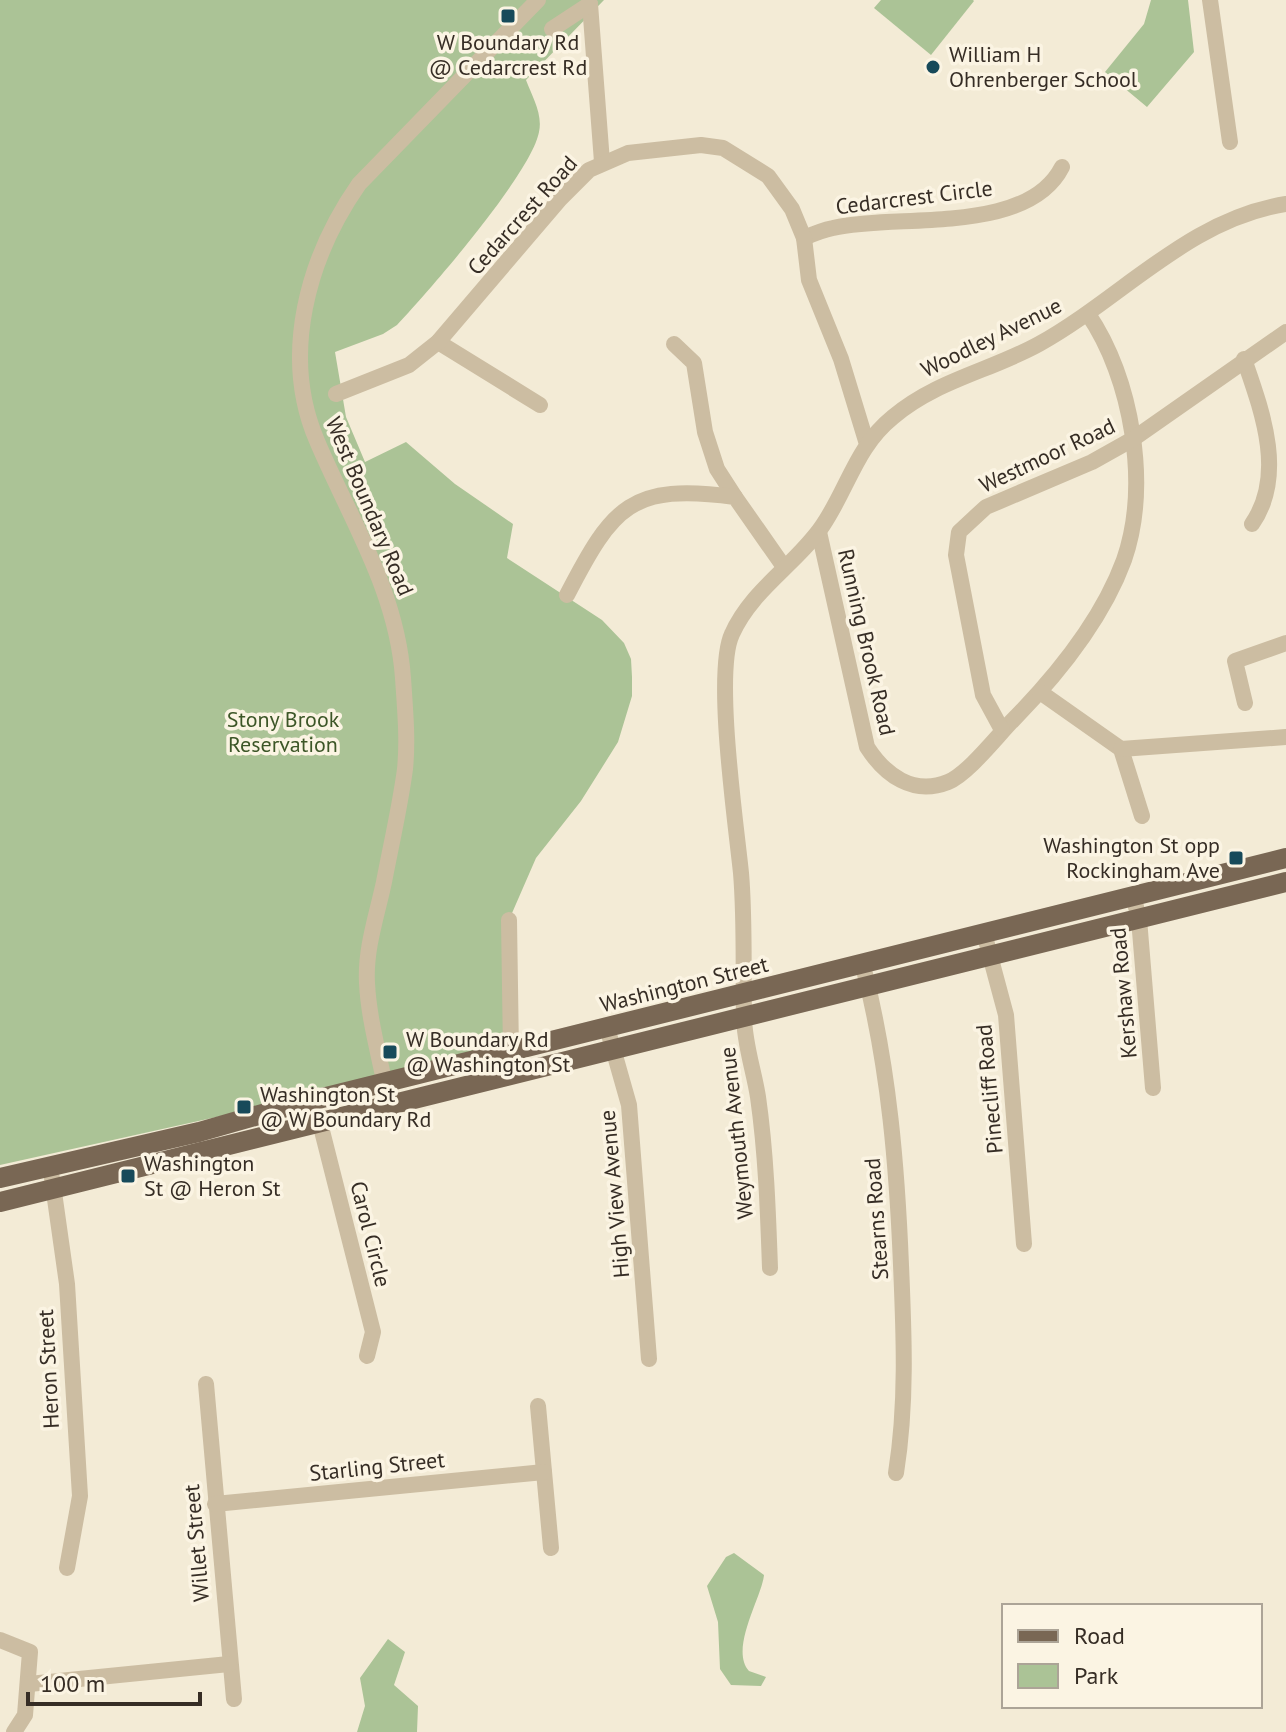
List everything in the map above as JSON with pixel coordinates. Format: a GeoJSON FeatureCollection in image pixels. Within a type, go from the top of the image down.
{"type":"FeatureCollection","features":[{"type":"Feature","properties":{"kind":"main road","name":"Washington Street"},"geometry":{"type":"LineString","coordinates":[[0,1202],[389,1108],[745,994],[1285,858]]}},
{"type":"Feature","properties":{"kind":"main road","name":"Washington Street"},"geometry":{"type":"LineString","coordinates":[[0,1178],[51,1168],[511,1052],[744,1018],[1286,882]]}},
{"type":"Feature","properties":{"kind":"street","name":"West Boundary Road"},"geometry":{"type":"LineString","coordinates":[[389,1108],[367,983],[370,941],[405,767],[403,675],[389,605],[372,555],[316,439],[307,407],[302,378],[303,315],[315,261],[335,219],[359,184],[538,0]]}},
{"type":"Feature","properties":{"kind":"street"},"geometry":{"type":"LineString","coordinates":[[1210,0],[1230,142]]}},
{"type":"Feature","properties":{"kind":"street"},"geometry":{"type":"LineString","coordinates":[[552,29],[590,4],[602,162]]}},
{"type":"Feature","properties":{"kind":"street","name":"Cedarcrest Road"},"geometry":{"type":"LineString","coordinates":[[336,394],[409,365],[438,342],[560,199],[602,162],[628,153],[701,145],[723,148],[768,176],[792,209],[804,238],[809,280],[841,359],[866,441]]}},
{"type":"Feature","properties":{"kind":"street","name":"Cedarcrest Circle"},"geometry":{"type":"LineString","coordinates":[[804,238],[834,227],[942,218],[1004,209],[1033,198],[1053,185],[1062,167]]}},
{"type":"Feature","properties":{"kind":"street","name":"Woodley Avenue"},"geometry":{"type":"LineString","coordinates":[[745,994],[726,664],[730,638],[744,611],[819,532],[836,505],[866,441],[925,393],[1037,345],[1088,314],[1217,223],[1253,209],[1286,204]]}},
{"type":"Feature","properties":{"kind":"street","name":"Running Brook Road"},"geometry":{"type":"LineString","coordinates":[[819,532],[867,747],[880,767],[894,779],[921,786],[949,782],[1040,692],[1083,637],[1125,558],[1134,503],[1133,439],[1124,386],[1106,341],[1088,314]]}},
{"type":"Feature","properties":{"kind":"street","name":"Westmoor Road"},"geometry":{"type":"LineString","coordinates":[[1002,730],[983,695],[956,555],[959,532],[986,507],[1092,462],[1133,439],[1286,332]]}},
{"type":"Feature","properties":{"kind":"street"},"geometry":{"type":"LineString","coordinates":[[438,342],[540,405]]}},
{"type":"Feature","properties":{"kind":"street"},"geometry":{"type":"LineString","coordinates":[[674,344],[694,363],[705,432],[717,469],[784,567]]}},
{"type":"Feature","properties":{"kind":"street"},"geometry":{"type":"LineString","coordinates":[[1244,359],[1267,430],[1268,445],[1266,505],[1252,524]]}},
{"type":"Feature","properties":{"kind":"street"},"geometry":{"type":"LineString","coordinates":[[567,595],[605,527],[629,506],[655,494],[693,492],[735,497]]}},
{"type":"Feature","properties":{"kind":"street"},"geometry":{"type":"LineString","coordinates":[[1245,703],[1235,661],[1286,643]]}},
{"type":"Feature","properties":{"kind":"street"},"geometry":{"type":"LineString","coordinates":[[1040,692],[1121,749],[1142,816]]}},
{"type":"Feature","properties":{"kind":"street"},"geometry":{"type":"LineString","coordinates":[[1121,749],[1286,737]]}},
{"type":"Feature","properties":{"kind":"street"},"geometry":{"type":"LineString","coordinates":[[1285,858],[1286,882]]}},
{"type":"Feature","properties":{"kind":"street","name":"Kershaw Road"},"geometry":{"type":"LineString","coordinates":[[1133,895],[1139,919],[1153,1088]]}},
{"type":"Feature","properties":{"kind":"street"},"geometry":{"type":"LineString","coordinates":[[509,920],[511,1052]]}},
{"type":"Feature","properties":{"kind":"street","name":"Pinecliff Road"},"geometry":{"type":"LineString","coordinates":[[984,933],[1006,1015],[1024,1244]]}},
{"type":"Feature","properties":{"kind":"street","name":"Stearns Road"},"geometry":{"type":"LineString","coordinates":[[862,964],[885,1062],[900,1232],[904,1402],[896,1473]]}},
{"type":"Feature","properties":{"kind":"street","name":"Weymouth Avenue"},"geometry":{"type":"LineString","coordinates":[[745,994],[744,1018],[758,1100],[770,1268]]}},
{"type":"Feature","properties":{"kind":"street","name":"High View Avenue"},"geometry":{"type":"LineString","coordinates":[[610,1038],[629,1105],[649,1359]]}},
{"type":"Feature","properties":{"kind":"street","name":"Carol Circle"},"geometry":{"type":"LineString","coordinates":[[320,1123],[373,1332],[367,1356]]}},
{"type":"Feature","properties":{"kind":"street","name":"Heron Street"},"geometry":{"type":"LineString","coordinates":[[51,1168],[67,1284],[80,1496],[67,1568]]}},
{"type":"Feature","properties":{"kind":"street","name":"Willet Street"},"geometry":{"type":"LineString","coordinates":[[206,1384],[234,1699]]}},
{"type":"Feature","properties":{"kind":"street"},"geometry":{"type":"LineString","coordinates":[[538,1406],[551,1548]]}},
{"type":"Feature","properties":{"kind":"street","name":"Starling Street"},"geometry":{"type":"LineString","coordinates":[[215,1504],[544,1472]]}},
{"type":"Feature","properties":{"kind":"street"},"geometry":{"type":"LineString","coordinates":[[0,1640],[30,1652],[25,1715],[14,1732]]}},
{"type":"Feature","properties":{"kind":"street"},"geometry":{"type":"LineString","coordinates":[[29,1684],[229,1664]]}},
{"type":"Feature","properties":{"kind":"green space","name":"Stony Brook Reservation"},"geometry":{"type":"Polygon","coordinates":[[[0,0],[604,0],[526,80],[538,112],[539,132],[518,175],[477,232],[397,325],[383,334],[335,352],[346,417],[365,462],[406,442],[455,484],[513,524],[507,558],[602,620],[624,643],[631,659],[632,696],[618,742],[581,801],[536,858],[509,920],[510,1052],[0,1165],[0,0]]]}},
{"type":"Feature","properties":{"kind":"green space"},"geometry":{"type":"Polygon","coordinates":[[[881,0],[974,1],[931,55],[874,8],[881,0]]]}},
{"type":"Feature","properties":{"kind":"green space"},"geometry":{"type":"Polygon","coordinates":[[[1151,0],[1188,0],[1194,52],[1147,107],[1105,72],[1144,24],[1151,0]]]}},
{"type":"Feature","properties":{"kind":"green space"},"geometry":{"type":"Polygon","coordinates":[[[734,1553],[764,1575],[744,1637],[743,1650],[749,1671],[766,1677],[761,1686],[731,1685],[720,1669],[718,1622],[707,1586],[726,1557],[734,1553]]]}},
{"type":"Feature","properties":{"kind":"green space"},"geometry":{"type":"Polygon","coordinates":[[[388,1639],[405,1652],[394,1685],[418,1706],[417,1732],[357,1732],[365,1706],[360,1678],[388,1639]]]}},
{"type":"Feature","properties":{"kind":"place","name":"W Boundary Rd @ Cedarcrest Rd"},"geometry":{"type":"Point","coordinates":[508,16]}},
{"type":"Feature","properties":{"kind":"place","name":"William H Ohrenberger School"},"geometry":{"type":"Point","coordinates":[933,67]}},
{"type":"Feature","properties":{"kind":"place","name":"Washington St opp Rockingham Ave"},"geometry":{"type":"Point","coordinates":[1236,858]}},
{"type":"Feature","properties":{"kind":"place","name":"W Boundary Rd @ Washington St"},"geometry":{"type":"Point","coordinates":[390,1052]}},
{"type":"Feature","properties":{"kind":"place","name":"Washington St @ W Boundary Rd"},"geometry":{"type":"Point","coordinates":[244,1107]}},
{"type":"Feature","properties":{"kind":"place","name":"Washington St @ Heron St"},"geometry":{"type":"Point","coordinates":[128,1176]}}]}
